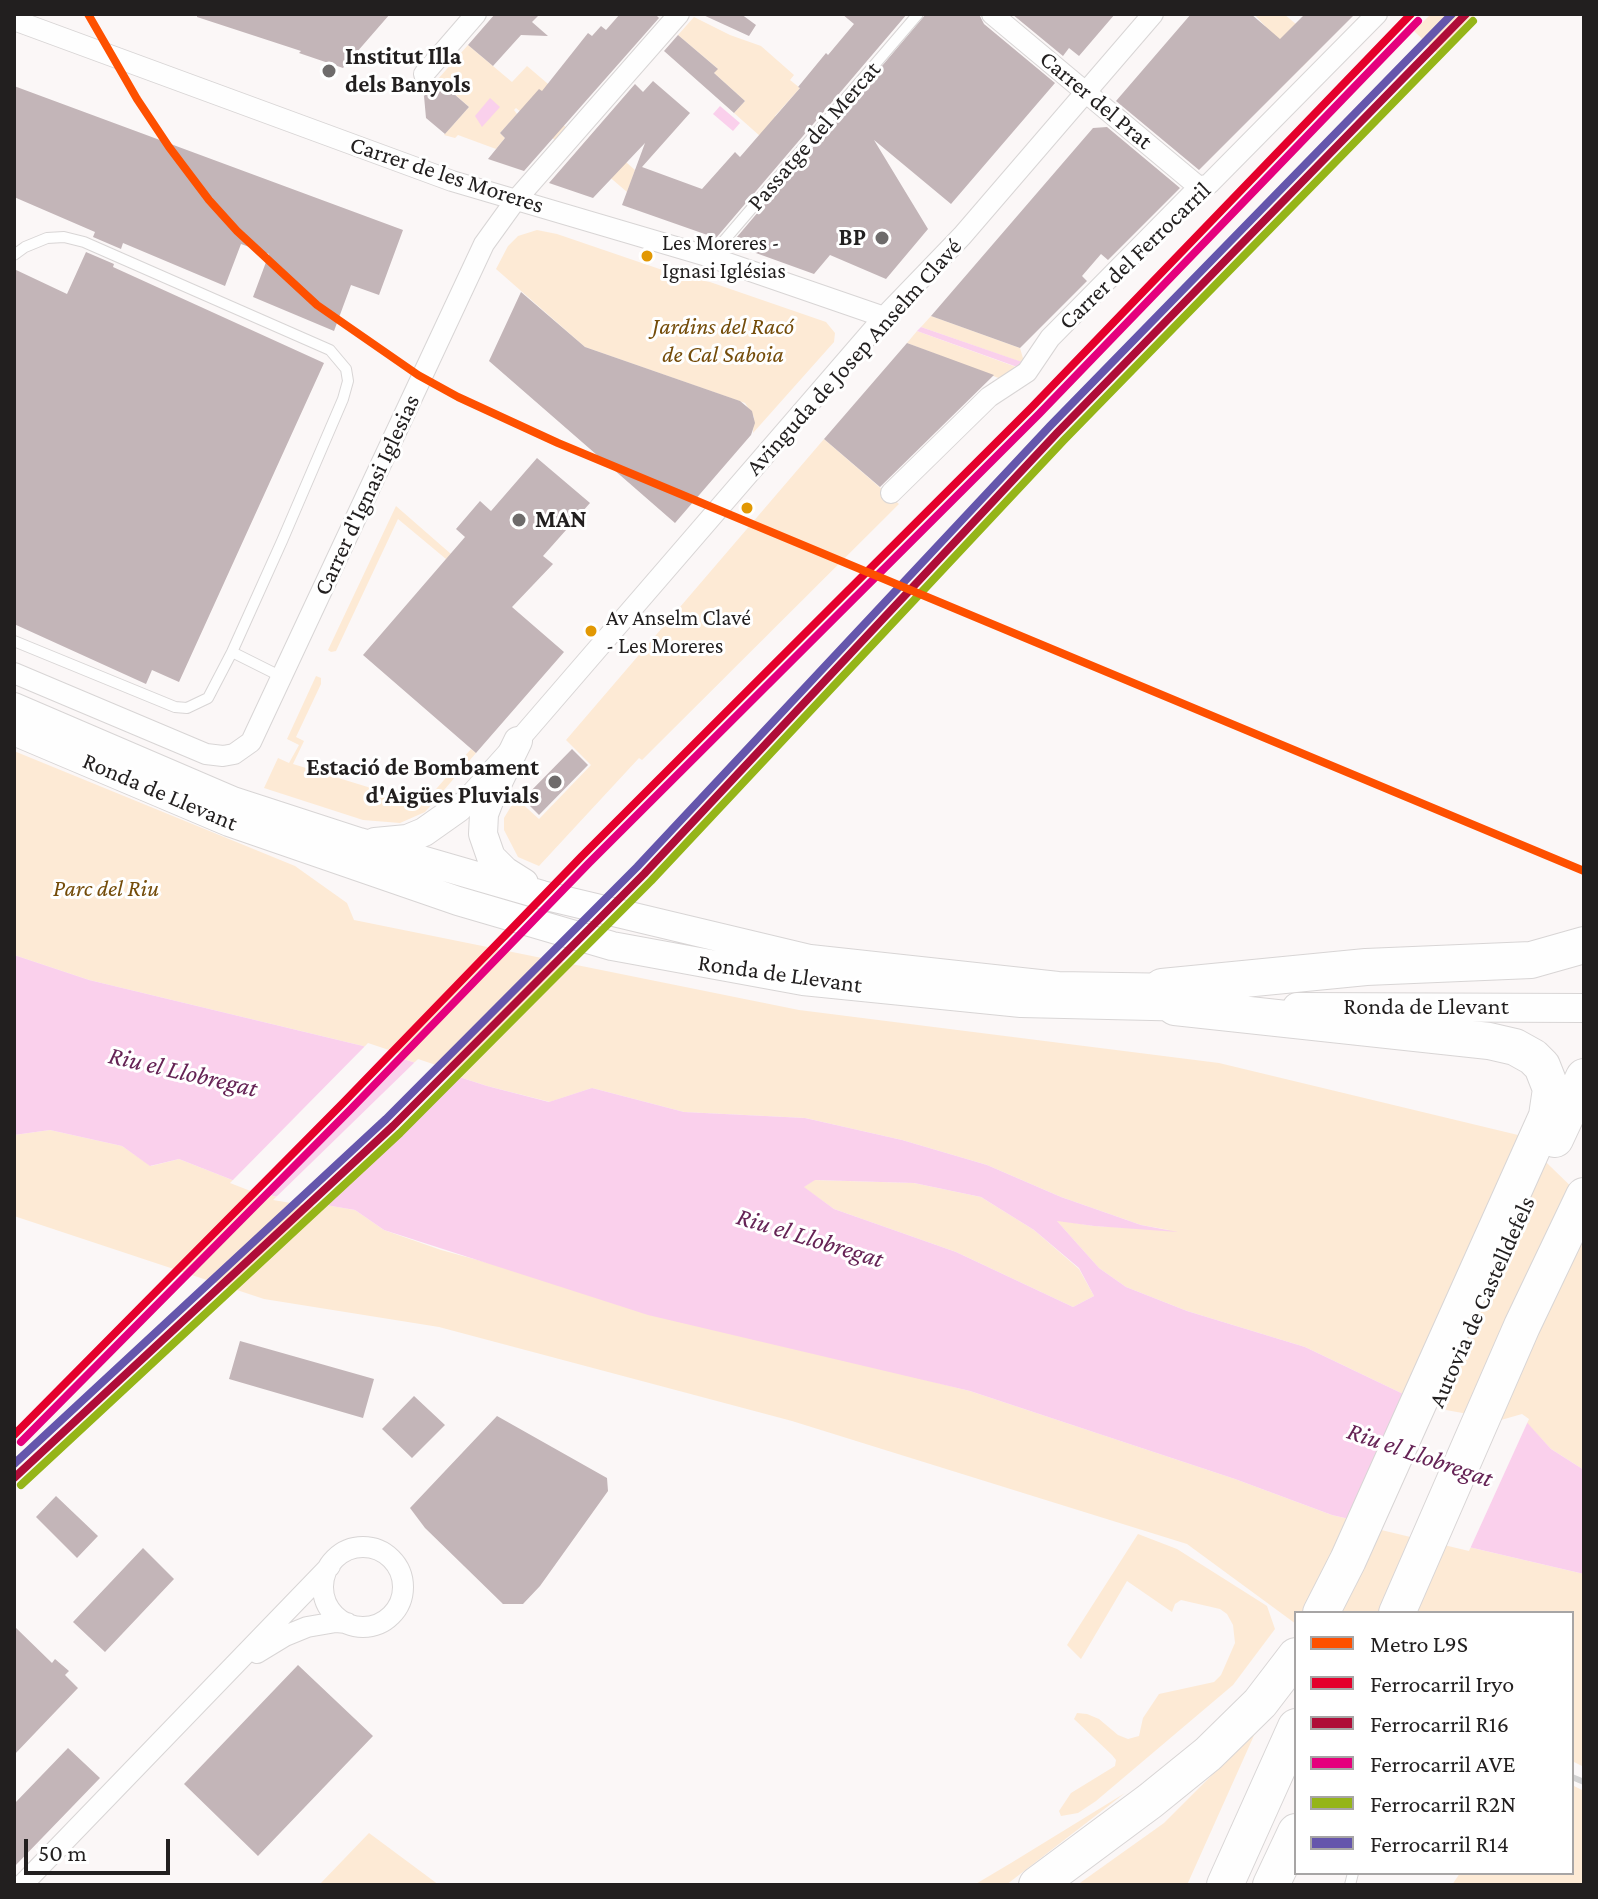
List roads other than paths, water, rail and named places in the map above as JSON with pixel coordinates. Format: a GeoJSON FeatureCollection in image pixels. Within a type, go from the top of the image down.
{"type":"FeatureCollection","features":[{"type":"Feature","properties":{"kind":"highway"},"geometry":{"type":"LineString","coordinates":[[1169,997],[1366,967],[1531,960],[1584,945]]}},
{"type":"Feature","properties":{"kind":"highway"},"geometry":{"type":"LineString","coordinates":[[1169,997],[1515,1047],[1542,1066],[1551,1089],[1554,1120]]}},
{"type":"Feature","properties":{"kind":"highway"},"geometry":{"type":"LineString","coordinates":[[1322,1611],[1554,1120],[1584,1077]]}},
{"type":"Feature","properties":{"kind":"highway","name":"Autovia de Castelldefels"},"geometry":{"type":"LineString","coordinates":[[1348,1611],[1380,1541],[1554,1120]]}},
{"type":"Feature","properties":{"kind":"highway","name":"Autovia de Castelldefels"},"geometry":{"type":"LineString","coordinates":[[1398,1611],[1522,1326],[1584,1196]]}},
{"type":"Feature","properties":{"kind":"highway"},"geometry":{"type":"LineString","coordinates":[[1331,1611],[1380,1541]]}},
{"type":"Feature","properties":{"kind":"highway"},"geometry":{"type":"LineString","coordinates":[[1037,1885],[1208,1754],[1260,1703],[1294,1659]]}},
{"type":"Feature","properties":{"kind":"highway"},"geometry":{"type":"LineString","coordinates":[[1225,1885],[1294,1731]]}},
{"type":"Feature","properties":{"kind":"highway"},"geometry":{"type":"LineString","coordinates":[[1271,1885],[1294,1836]]}},
{"type":"Feature","properties":{"kind":"main road"},"geometry":{"type":"LineString","coordinates":[[14,696],[79,735]]}},
{"type":"Feature","properties":{"kind":"main road","name":"Ronda de Llevant"},"geometry":{"type":"LineString","coordinates":[[14,707],[233,801],[359,842],[542,895],[810,959],[1169,997],[1584,1008]]}},
{"type":"Feature","properties":{"kind":"main road","name":"Ronda de Llevant"},"geometry":{"type":"LineString","coordinates":[[14,731],[229,822],[458,901],[612,946],[803,981],[1021,1003],[1269,994],[1584,995]]}},
{"type":"Feature","properties":{"kind":"main road"},"geometry":{"type":"LineString","coordinates":[[518,741],[484,814],[483,834],[496,863],[542,895]]}},
{"type":"Feature","properties":{"kind":"main road"},"geometry":{"type":"LineString","coordinates":[[458,808],[440,847],[441,866],[458,901]]}},
{"type":"Feature","properties":{"kind":"main road"},"geometry":{"type":"LineString","coordinates":[[359,842],[407,839],[424,832],[458,808]]}},
{"type":"Feature","properties":{"kind":"street"},"geometry":{"type":"LineString","coordinates":[[424,74],[476,14]]}},
{"type":"Feature","properties":{"kind":"street","name":"Carrer d'Ignasi Iglesias"},"geometry":{"type":"LineString","coordinates":[[14,673],[214,756],[234,754],[251,742],[484,244],[515,201],[679,14]]}},
{"type":"Feature","properties":{"kind":"street","name":"Carrer del Prat"},"geometry":{"type":"LineString","coordinates":[[992,14],[1199,187]]}},
{"type":"Feature","properties":{"kind":"street","name":"Avinguda de Josep Anselm Clavé"},"geometry":{"type":"LineString","coordinates":[[458,808],[884,317],[962,236],[1153,14]]}},
{"type":"Feature","properties":{"kind":"street","name":"Carrer del Ferrocarril"},"geometry":{"type":"LineString","coordinates":[[891,493],[989,397],[1027,372],[1050,338],[1199,187],[1209,184],[1377,14]]}},
{"type":"Feature","properties":{"kind":"street","name":"Carrer de les Moreres"},"geometry":{"type":"LineString","coordinates":[[14,20],[423,170],[515,201],[710,257],[884,317]]}},
{"type":"Feature","properties":{"kind":"street"},"geometry":{"type":"LineString","coordinates":[[22,1885],[344,1552],[357,1547],[371,1547],[389,1556],[401,1572],[403,1593],[391,1615],[374,1625],[322,1623],[285,1636],[266,1647],[205,1696]]}},
{"type":"Feature","properties":{"kind":"street"},"geometry":{"type":"LineString","coordinates":[[330,1566],[324,1585],[325,1598],[331,1610],[347,1623]]}},
{"type":"Feature","properties":{"kind":"lane","name":"Passatge del Mercat"},"geometry":{"type":"LineString","coordinates":[[710,257],[918,14]]}},
{"type":"Feature","properties":{"kind":"lane"},"geometry":{"type":"LineString","coordinates":[[14,255],[47,238],[64,237],[84,242],[330,350],[346,369],[348,381],[343,399],[232,652],[208,698],[187,708],[175,707],[14,641]]}},
{"type":"Feature","properties":{"kind":"lane"},"geometry":{"type":"LineString","coordinates":[[232,652],[282,677]]}},
{"type":"Feature","properties":{"kind":"water"},"geometry":{"type":"Polygon","coordinates":[[[490,98],[500,107],[482,127],[475,116],[490,98]]]}},
{"type":"Feature","properties":{"kind":"water"},"geometry":{"type":"Polygon","coordinates":[[[720,106],[740,123],[733,131],[713,114],[720,106]]]}},
{"type":"Feature","properties":{"kind":"water"},"geometry":{"type":"Polygon","coordinates":[[[921,327],[1022,362],[1020,368],[917,331],[921,327]]]}},
{"type":"Feature","properties":{"kind":"water","name":"Riu el Llobregat"},"geometry":{"type":"Polygon","coordinates":[[[14,955],[89,980],[363,1046],[487,1086],[549,1102],[592,1088],[684,1112],[805,1118],[902,1140],[987,1165],[1061,1197],[1141,1225],[1178,1232],[1057,1221],[1099,1268],[1126,1287],[1187,1311],[1305,1347],[1445,1414],[1501,1424],[1522,1417],[1551,1449],[1584,1470],[1584,1574],[1332,1515],[1235,1479],[970,1391],[648,1315],[384,1230],[355,1210],[273,1196],[179,1159],[150,1166],[122,1146],[50,1130],[14,1135],[14,955]],[[815,1180],[804,1187],[834,1209],[956,1252],[1073,1307],[1094,1296],[1079,1268],[1034,1230],[981,1197],[914,1183],[815,1180]]]}},
{"type":"Feature","properties":{"kind":"railway"},"geometry":{"type":"LineString","coordinates":[[1574,1778],[1584,1782]]}},
{"type":"Feature","properties":{"kind":"metro line","name":"L9S"},"geometry":{"type":"LineString","coordinates":[[88,14],[169,147],[237,231],[317,305],[418,375],[558,443],[1584,871]]}},
{"type":"Feature","properties":{"kind":"rail line","name":"Iryo"},"geometry":{"type":"LineString","coordinates":[[14,1435],[582,856],[1032,407],[1411,14]]}},
{"type":"Feature","properties":{"kind":"rail line","name":"R14"},"geometry":{"type":"LineString","coordinates":[[14,1464],[386,1119],[637,867],[1050,426],[1452,14]]}},
{"type":"Feature","properties":{"kind":"rail line","name":"R16"},"geometry":{"type":"LineString","coordinates":[[14,1478],[393,1126],[644,874],[1057,433],[1466,14]]}},
{"type":"Feature","properties":{"kind":"rail line","name":"AVE"},"geometry":{"type":"LineString","coordinates":[[21,1442],[589,863],[1039,414],[1418,21]]}},
{"type":"Feature","properties":{"kind":"rail line","name":"R2N"},"geometry":{"type":"LineString","coordinates":[[21,1485],[400,1133],[651,881],[1064,440],[1473,21]]}},
{"type":"Feature","properties":{"kind":"place","name":"Institut Illa dels Banyols"},"geometry":{"type":"Point","coordinates":[329,71]}},
{"type":"Feature","properties":{"kind":"place","name":"BP"},"geometry":{"type":"Point","coordinates":[882,238]}},
{"type":"Feature","properties":{"kind":"place","name":"Les Moreres - Ignasi Iglésias"},"geometry":{"type":"Point","coordinates":[647,256]}},
{"type":"Feature","properties":{"kind":"place","name":"MAN"},"geometry":{"type":"Point","coordinates":[519,520]}},
{"type":"Feature","properties":{"kind":"place","name":"Av Anselm Clavé - Les Moreres"},"geometry":{"type":"Point","coordinates":[591,631]}},
{"type":"Feature","properties":{"kind":"place","name":"Estació de Bombament d'Aigües Pluvials"},"geometry":{"type":"Point","coordinates":[555,782]}},
{"type":"Feature","properties":{"kind":"park label","name":"Jardins del Racó de Cal Saboia"},"geometry":{"type":"Point","coordinates":[723,341]}},
{"type":"Feature","properties":{"kind":"park label","name":"Parc del Riu"},"geometry":{"type":"Point","coordinates":[106,889]}}]}
